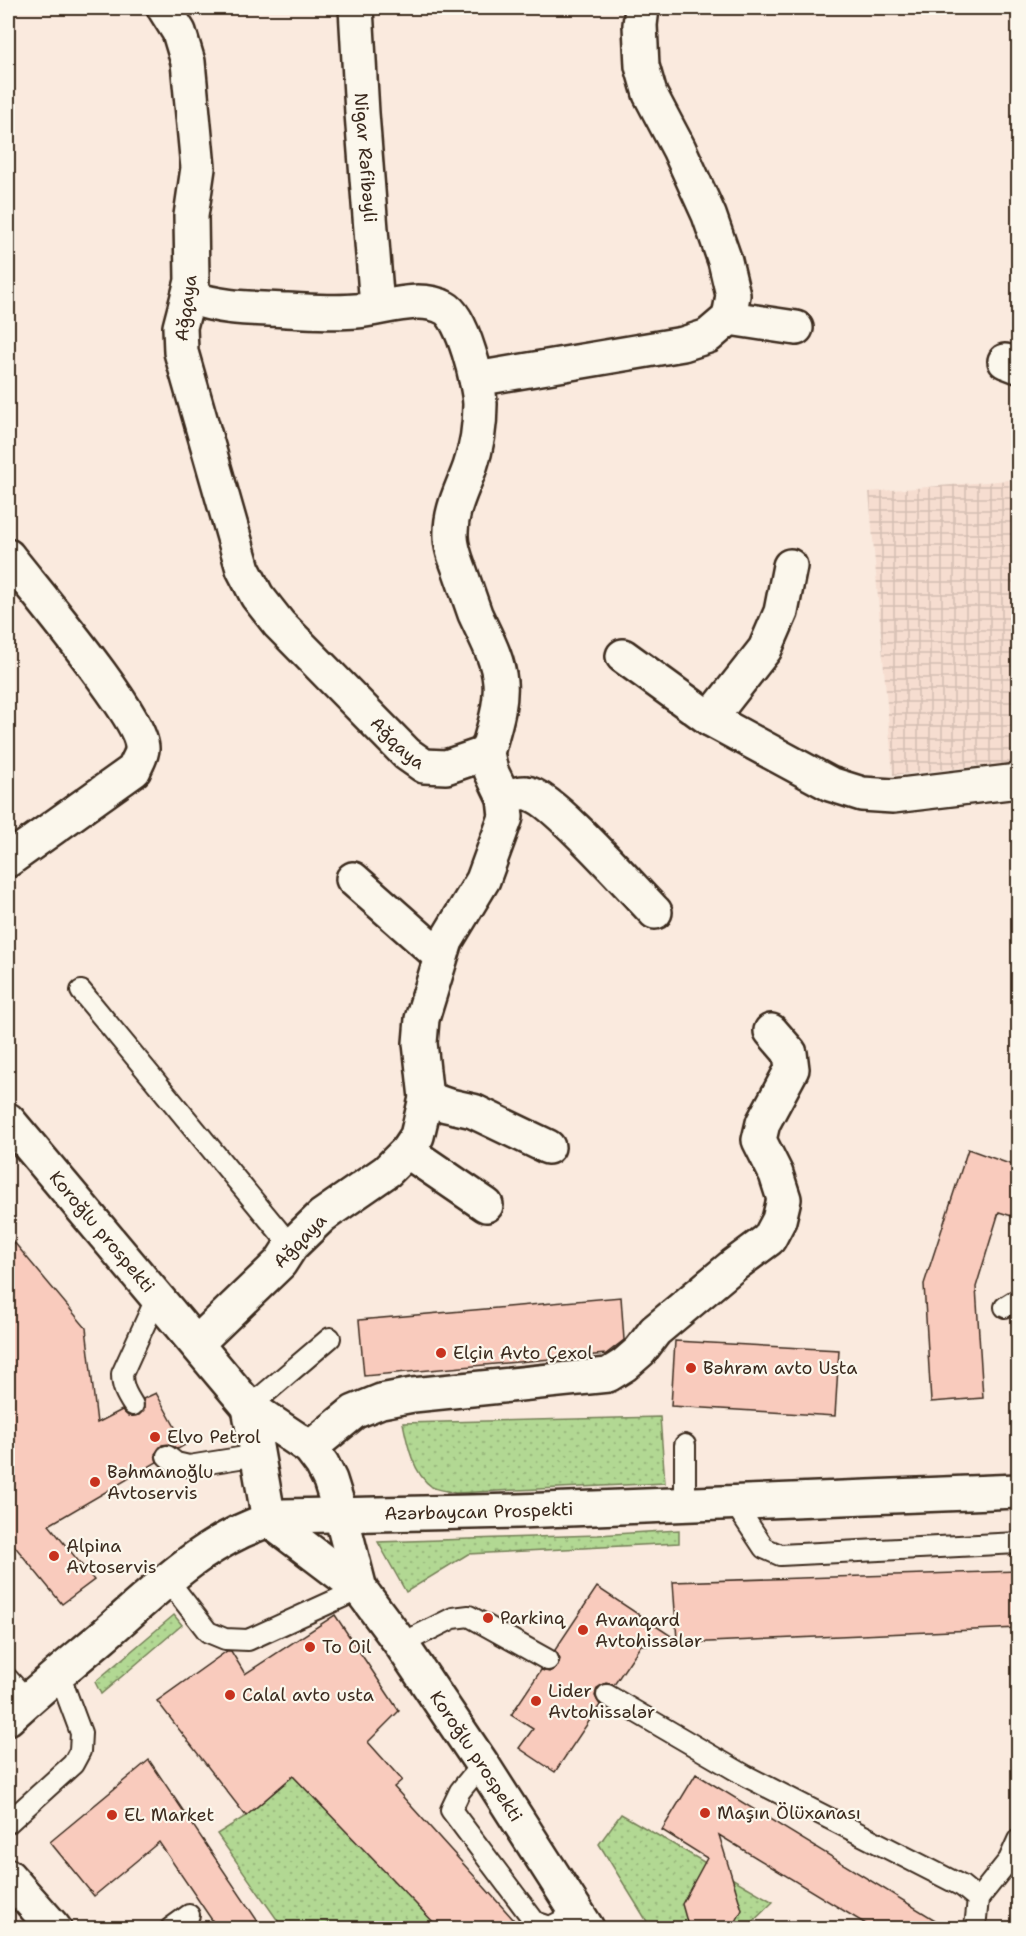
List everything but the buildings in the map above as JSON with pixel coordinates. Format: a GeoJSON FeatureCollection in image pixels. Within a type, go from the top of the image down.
{"type":"FeatureCollection","features":[{"type":"Feature","properties":{"kind":"street","name":"Ağqaya"},"geometry":{"type":"LineString","coordinates":[[164,8],[179,32],[188,62],[198,168],[191,216],[193,262],[189,297],[180,327],[181,352],[243,569],[257,596],[279,624],[407,754],[424,766],[446,767],[487,753]]}},
{"type":"Feature","properties":{"kind":"street","name":"Nigar Rəfibəyli"},"geometry":{"type":"LineString","coordinates":[[356,8],[377,307]]}},
{"type":"Feature","properties":{"kind":"street"},"geometry":{"type":"LineString","coordinates":[[476,379],[683,345],[708,336],[729,318],[733,295],[725,261],[709,214],[650,94],[642,66],[639,25],[642,8]]}},
{"type":"Feature","properties":{"kind":"street"},"geometry":{"type":"LineString","coordinates":[[189,297],[210,305],[330,312],[358,311],[414,302],[434,304],[447,309],[459,323],[476,379],[480,400],[480,422],[471,465],[456,501],[451,537],[454,554],[475,613],[494,655],[500,680],[500,704],[487,753],[490,771],[504,798],[527,793],[544,801],[655,912]]}},
{"type":"Feature","properties":{"kind":"street"},"geometry":{"type":"LineString","coordinates":[[729,318],[796,328]]}},
{"type":"Feature","properties":{"kind":"street"},"geometry":{"type":"LineString","coordinates":[[8,556],[121,702],[136,729],[142,749],[134,770],[8,860]]}},
{"type":"Feature","properties":{"kind":"street"},"geometry":{"type":"LineString","coordinates":[[710,719],[765,648],[781,612],[790,566]]}},
{"type":"Feature","properties":{"kind":"street"},"geometry":{"type":"LineString","coordinates":[[623,656],[710,719],[830,784],[862,794],[893,796],[1018,782]]}},
{"type":"Feature","properties":{"kind":"street","name":"Ağqaya"},"geometry":{"type":"LineString","coordinates":[[197,1343],[280,1263],[291,1245],[322,1216],[387,1171],[407,1151],[417,1136],[426,1098],[420,1043],[422,1019],[446,940],[483,880],[506,817],[504,798]]}},
{"type":"Feature","properties":{"kind":"street"},"geometry":{"type":"LineString","coordinates":[[353,879],[441,956]]}},
{"type":"Feature","properties":{"kind":"street"},"geometry":{"type":"LineString","coordinates":[[310,1448],[354,1412],[381,1401],[413,1395],[608,1375],[640,1351],[655,1331],[769,1239],[779,1220],[784,1199],[776,1174],[759,1140],[763,1123],[792,1069],[790,1053],[771,1031]]}},
{"type":"Feature","properties":{"kind":"street"},"geometry":{"type":"LineString","coordinates":[[426,1098],[446,1106],[473,1111],[548,1147]]}},
{"type":"Feature","properties":{"kind":"street","name":"Koroğlu prospekti"},"geometry":{"type":"LineString","coordinates":[[8,1120],[249,1407]]}},
{"type":"Feature","properties":{"kind":"street"},"geometry":{"type":"LineString","coordinates":[[407,1151],[486,1205]]}},
{"type":"Feature","properties":{"kind":"street"},"geometry":{"type":"LineString","coordinates":[[249,1407],[310,1448],[322,1464],[330,1480],[341,1515],[360,1590]]}},
{"type":"Feature","properties":{"kind":"street"},"geometry":{"type":"LineString","coordinates":[[249,1407],[269,1520],[360,1590]]}},
{"type":"Feature","properties":{"kind":"street","name":"Azərbaycan Prospekti"},"geometry":{"type":"LineString","coordinates":[[14,1699],[59,1674],[168,1579],[218,1543],[248,1527],[284,1516],[519,1511],[1018,1491]]}},
{"type":"Feature","properties":{"kind":"street","name":"Koroğlu prospekti"},"geometry":{"type":"LineString","coordinates":[[360,1590],[401,1644],[482,1764],[583,1921]]}},
{"type":"Feature","properties":{"kind":"street"},"geometry":{"type":"LineString","coordinates":[[8,1876],[54,1929]]}},
{"type":"Feature","properties":{"kind":"lane"},"geometry":{"type":"LineString","coordinates":[[81,991],[291,1245]]}},
{"type":"Feature","properties":{"kind":"lane"},"geometry":{"type":"LineString","coordinates":[[133,1405],[125,1394],[122,1374],[157,1297]]}},
{"type":"Feature","properties":{"kind":"lane"},"geometry":{"type":"LineString","coordinates":[[249,1407],[330,1338]]}},
{"type":"Feature","properties":{"kind":"lane"},"geometry":{"type":"LineString","coordinates":[[685,1445],[685,1503]]}},
{"type":"Feature","properties":{"kind":"lane"},"geometry":{"type":"LineString","coordinates":[[167,1456],[176,1463],[189,1466],[258,1455]]}},
{"type":"Feature","properties":{"kind":"lane"},"geometry":{"type":"LineString","coordinates":[[733,1501],[764,1548],[780,1555],[1018,1543]]}},
{"type":"Feature","properties":{"kind":"lane"},"geometry":{"type":"LineString","coordinates":[[168,1579],[208,1632],[225,1639],[248,1640],[360,1590]]}},
{"type":"Feature","properties":{"kind":"lane"},"geometry":{"type":"LineString","coordinates":[[401,1644],[453,1618],[469,1616],[548,1660]]}},
{"type":"Feature","properties":{"kind":"lane"},"geometry":{"type":"LineString","coordinates":[[8,1823],[73,1764],[80,1751],[81,1733],[59,1674]]}},
{"type":"Feature","properties":{"kind":"lane"},"geometry":{"type":"LineString","coordinates":[[607,1695],[746,1776],[962,1886],[978,1899]]}},
{"type":"Feature","properties":{"kind":"lane"},"geometry":{"type":"LineString","coordinates":[[482,1764],[460,1791],[451,1810],[535,1922],[550,1927],[583,1921]]}},
{"type":"Feature","properties":{"kind":"lane"},"geometry":{"type":"LineString","coordinates":[[975,1929],[978,1899],[1009,1860],[1018,1840]]}},
{"type":"Feature","properties":{"kind":"lane"},"geometry":{"type":"LineString","coordinates":[[171,1929],[189,1916]]}},
{"type":"Feature","properties":{"kind":"shaded area"},"geometry":{"type":"Polygon","coordinates":[[[1009,480],[1014,545],[1018,545],[1018,762],[893,775],[869,492],[1009,480]]]}},
{"type":"Feature","properties":{"kind":"green space"},"geometry":{"type":"Polygon","coordinates":[[[660,1417],[665,1483],[455,1493],[432,1487],[425,1481],[412,1458],[403,1423],[660,1417]]]}},
{"type":"Feature","properties":{"kind":"green space"},"geometry":{"type":"Polygon","coordinates":[[[679,1530],[679,1543],[468,1554],[406,1592],[378,1542],[598,1535],[679,1530]]]}},
{"type":"Feature","properties":{"kind":"green space"},"geometry":{"type":"Polygon","coordinates":[[[174,1615],[182,1625],[101,1694],[95,1682],[174,1615]]]}},
{"type":"Feature","properties":{"kind":"green space"},"geometry":{"type":"Polygon","coordinates":[[[293,1776],[440,1928],[283,1928],[217,1834],[246,1816],[293,1776]]]}},
{"type":"Feature","properties":{"kind":"green space"},"geometry":{"type":"Polygon","coordinates":[[[621,1814],[773,1902],[746,1928],[651,1928],[599,1844],[621,1814]]]}},
{"type":"Feature","properties":{"kind":"place","name":"Elçin Avto Çexol"},"geometry":{"type":"Point","coordinates":[441,1353]}},
{"type":"Feature","properties":{"kind":"place","name":"Bəhrəm avto Usta"},"geometry":{"type":"Point","coordinates":[691,1368]}},
{"type":"Feature","properties":{"kind":"place","name":"Elvo Petrol"},"geometry":{"type":"Point","coordinates":[155,1437]}},
{"type":"Feature","properties":{"kind":"place","name":"Bəhmanoğlu Avtoservis"},"geometry":{"type":"Point","coordinates":[95,1482]}},
{"type":"Feature","properties":{"kind":"place","name":"Alpina Avtoservis"},"geometry":{"type":"Point","coordinates":[54,1556]}},
{"type":"Feature","properties":{"kind":"place","name":"Parkinq"},"geometry":{"type":"Point","coordinates":[488,1618]}},
{"type":"Feature","properties":{"kind":"place","name":"Avanqard Avtohissələr"},"geometry":{"type":"Point","coordinates":[583,1630]}},
{"type":"Feature","properties":{"kind":"place","name":"To Oil"},"geometry":{"type":"Point","coordinates":[310,1647]}},
{"type":"Feature","properties":{"kind":"place","name":"Calal avto usta"},"geometry":{"type":"Point","coordinates":[230,1695]}},
{"type":"Feature","properties":{"kind":"place","name":"Lider Avtohissələr"},"geometry":{"type":"Point","coordinates":[536,1701]}},
{"type":"Feature","properties":{"kind":"place","name":"Maşın Ölüxanası"},"geometry":{"type":"Point","coordinates":[705,1813]}},
{"type":"Feature","properties":{"kind":"place","name":"EL Market"},"geometry":{"type":"Point","coordinates":[112,1815]}}]}
